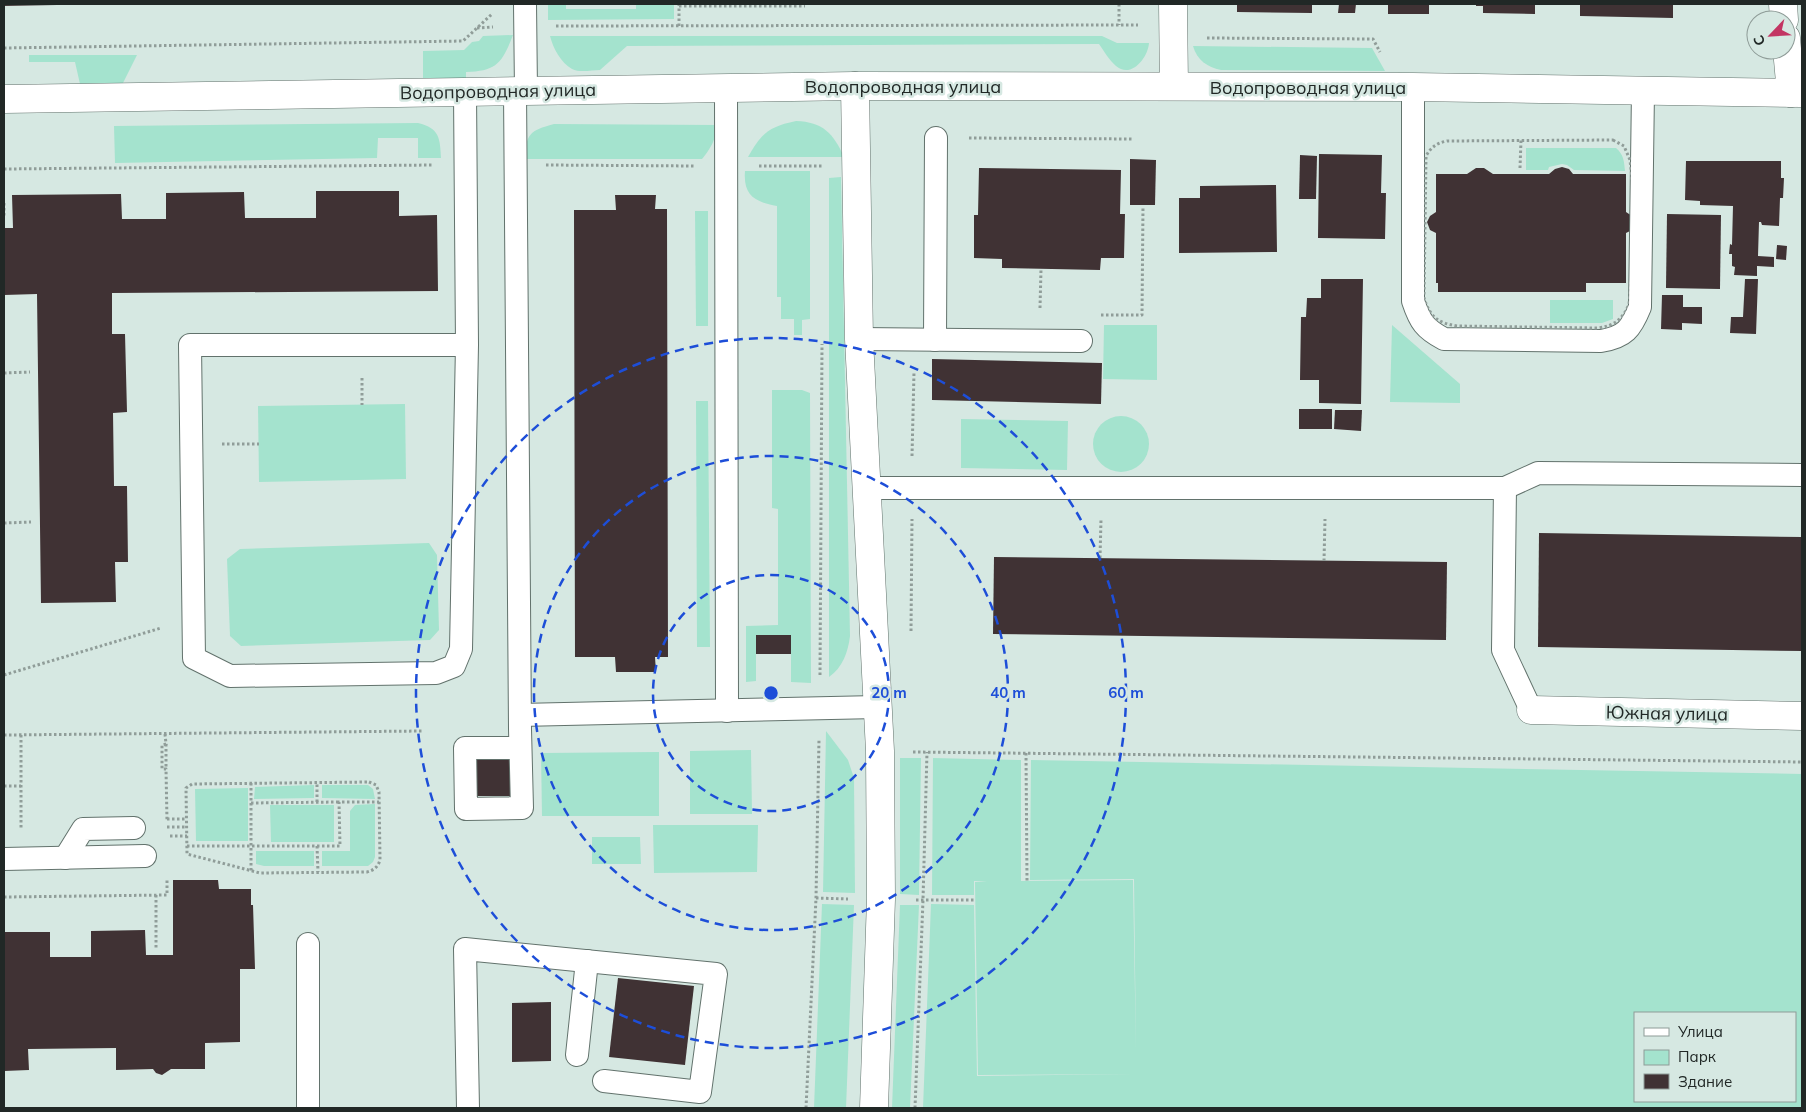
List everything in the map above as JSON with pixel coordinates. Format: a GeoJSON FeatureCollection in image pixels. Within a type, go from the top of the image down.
{"type":"FeatureCollection","features":[{"type":"Feature","properties":{"kind":"street"},"geometry":{"type":"LineString","coordinates":[[1173,22],[1174,86]]}},
{"type":"Feature","properties":{"kind":"street"},"geometry":{"type":"LineString","coordinates":[[1790,60],[1797,93]]}},
{"type":"Feature","properties":{"kind":"street"},"geometry":{"type":"LineString","coordinates":[[855,86],[859,339],[880,751],[881,899],[874,1108]]}},
{"type":"Feature","properties":{"kind":"street","name":"Водопроводная улица"},"geometry":{"type":"LineString","coordinates":[[4,100],[855,86],[1406,87],[1797,93]]}},
{"type":"Feature","properties":{"kind":"street","name":"Южная улица"},"geometry":{"type":"LineString","coordinates":[[1531,710],[1802,716]]}},
{"type":"Feature","properties":{"kind":"lane"},"geometry":{"type":"LineString","coordinates":[[520,748],[515,165],[525,4]]}},
{"type":"Feature","properties":{"kind":"lane"},"geometry":{"type":"LineString","coordinates":[[1406,87],[1413,301],[1417,314],[1424,326],[1444,339],[1601,341],[1614,339],[1625,333],[1634,322],[1640,307],[1643,92]]}},
{"type":"Feature","properties":{"kind":"lane"},"geometry":{"type":"LineString","coordinates":[[726,88],[727,711]]}},
{"type":"Feature","properties":{"kind":"lane"},"geometry":{"type":"LineString","coordinates":[[464,92],[467,345],[461,649],[454,666],[436,673],[230,676],[194,658],[190,345],[467,345]]}},
{"type":"Feature","properties":{"kind":"lane"},"geometry":{"type":"LineString","coordinates":[[935,340],[936,138]]}},
{"type":"Feature","properties":{"kind":"lane"},"geometry":{"type":"LineString","coordinates":[[859,339],[1080,341]]}},
{"type":"Feature","properties":{"kind":"lane"},"geometry":{"type":"LineString","coordinates":[[867,488],[1505,488],[1538,473],[1802,475]]}},
{"type":"Feature","properties":{"kind":"lane"},"geometry":{"type":"LineString","coordinates":[[1505,488],[1503,650],[1531,710]]}},
{"type":"Feature","properties":{"kind":"lane"},"geometry":{"type":"LineString","coordinates":[[520,715],[877,707]]}},
{"type":"Feature","properties":{"kind":"lane"},"geometry":{"type":"LineString","coordinates":[[65,858],[83,829],[134,828]]}},
{"type":"Feature","properties":{"kind":"lane"},"geometry":{"type":"LineString","coordinates":[[13,859],[146,856]]}},
{"type":"Feature","properties":{"kind":"lane"},"geometry":{"type":"LineString","coordinates":[[308,944],[308,1108]]}},
{"type":"Feature","properties":{"kind":"lane"},"geometry":{"type":"LineString","coordinates":[[468,1108],[465,949],[716,974],[700,1092],[604,1081]]}},
{"type":"Feature","properties":{"kind":"lane"},"geometry":{"type":"LineString","coordinates":[[577,1055],[587,961]]}},
{"type":"Feature","properties":{"kind":"path"},"geometry":{"type":"LineString","coordinates":[[1119,4],[1119,25]]}},
{"type":"Feature","properties":{"kind":"path"},"geometry":{"type":"LineString","coordinates":[[679,26],[679,5],[805,6]]}},
{"type":"Feature","properties":{"kind":"path"},"geometry":{"type":"LineString","coordinates":[[4,48],[464,41],[496,9]]}},
{"type":"Feature","properties":{"kind":"path"},"geometry":{"type":"LineString","coordinates":[[525,26],[1119,25],[1173,22],[1373,39],[1406,87]]}},
{"type":"Feature","properties":{"kind":"path"},"geometry":{"type":"LineString","coordinates":[[936,138],[1134,138]]}},
{"type":"Feature","properties":{"kind":"path"},"geometry":{"type":"LineString","coordinates":[[1521,140],[1613,140],[1621,143],[1628,152],[1637,223],[1629,304],[1626,314],[1613,325],[1598,328],[1458,326],[1442,323],[1427,308],[1424,298],[1426,156],[1430,149],[1438,142],[1521,140]]}},
{"type":"Feature","properties":{"kind":"path"},"geometry":{"type":"LineString","coordinates":[[1520,168],[1521,140]]}},
{"type":"Feature","properties":{"kind":"path"},"geometry":{"type":"LineString","coordinates":[[4,169],[465,165]]}},
{"type":"Feature","properties":{"kind":"path"},"geometry":{"type":"LineString","coordinates":[[515,165],[823,166]]}},
{"type":"Feature","properties":{"kind":"path"},"geometry":{"type":"LineString","coordinates":[[4,203],[4,218]]}},
{"type":"Feature","properties":{"kind":"path"},"geometry":{"type":"LineString","coordinates":[[1096,315],[1142,315],[1143,206]]}},
{"type":"Feature","properties":{"kind":"path"},"geometry":{"type":"LineString","coordinates":[[1040,314],[1041,269]]}},
{"type":"Feature","properties":{"kind":"path"},"geometry":{"type":"LineString","coordinates":[[806,1108],[816,898],[820,709],[822,344]]}},
{"type":"Feature","properties":{"kind":"path"},"geometry":{"type":"LineString","coordinates":[[911,633],[911,489],[914,366]]}},
{"type":"Feature","properties":{"kind":"path"},"geometry":{"type":"LineString","coordinates":[[4,373],[30,372]]}},
{"type":"Feature","properties":{"kind":"path"},"geometry":{"type":"LineString","coordinates":[[1100,558],[1101,512]]}},
{"type":"Feature","properties":{"kind":"path"},"geometry":{"type":"LineString","coordinates":[[1324,561],[1325,514]]}},
{"type":"Feature","properties":{"kind":"path"},"geometry":{"type":"LineString","coordinates":[[4,523],[31,522]]}},
{"type":"Feature","properties":{"kind":"path"},"geometry":{"type":"LineString","coordinates":[[4,675],[165,626]]}},
{"type":"Feature","properties":{"kind":"path"},"geometry":{"type":"LineString","coordinates":[[4,735],[422,731]]}},
{"type":"Feature","properties":{"kind":"path"},"geometry":{"type":"LineString","coordinates":[[165,734],[166,744],[162,744],[162,769],[166,769],[167,839],[187,836]]}},
{"type":"Feature","properties":{"kind":"path"},"geometry":{"type":"LineString","coordinates":[[13,859],[21,786],[21,735]]}},
{"type":"Feature","properties":{"kind":"path"},"geometry":{"type":"LineString","coordinates":[[909,752],[1802,762]]}},
{"type":"Feature","properties":{"kind":"path"},"geometry":{"type":"LineString","coordinates":[[915,1108],[927,752]]}},
{"type":"Feature","properties":{"kind":"path"},"geometry":{"type":"LineString","coordinates":[[1026,753],[1027,881]]}},
{"type":"Feature","properties":{"kind":"path"},"geometry":{"type":"LineString","coordinates":[[317,782],[317,802]]}},
{"type":"Feature","properties":{"kind":"path"},"geometry":{"type":"LineString","coordinates":[[317,782],[373,783],[376,785],[379,792],[380,860],[376,868],[367,872],[260,873],[188,854],[186,788],[189,786],[197,784],[317,782]]}},
{"type":"Feature","properties":{"kind":"path"},"geometry":{"type":"LineString","coordinates":[[251,783],[251,871]]}},
{"type":"Feature","properties":{"kind":"path"},"geometry":{"type":"LineString","coordinates":[[4,786],[21,786]]}},
{"type":"Feature","properties":{"kind":"path"},"geometry":{"type":"LineString","coordinates":[[187,846],[340,846],[340,802]]}},
{"type":"Feature","properties":{"kind":"path"},"geometry":{"type":"LineString","coordinates":[[251,803],[379,802]]}},
{"type":"Feature","properties":{"kind":"path"},"geometry":{"type":"LineString","coordinates":[[167,819],[187,819]]}},
{"type":"Feature","properties":{"kind":"path"},"geometry":{"type":"LineString","coordinates":[[167,828],[187,827]]}},
{"type":"Feature","properties":{"kind":"path"},"geometry":{"type":"LineString","coordinates":[[317,846],[318,872]]}},
{"type":"Feature","properties":{"kind":"path"},"geometry":{"type":"LineString","coordinates":[[4,897],[167,895],[167,870]]}},
{"type":"Feature","properties":{"kind":"path"},"geometry":{"type":"LineString","coordinates":[[156,895],[156,949]]}},
{"type":"Feature","properties":{"kind":"green space"},"geometry":{"type":"Polygon","coordinates":[[[548,4],[566,4],[566,9],[636,9],[636,4],[674,4],[674,19],[548,20],[548,4]]]}},
{"type":"Feature","properties":{"kind":"green space"},"geometry":{"type":"Polygon","coordinates":[[[513,35],[501,59],[492,67],[485,70],[466,72],[466,78],[423,78],[423,51],[464,50],[472,42],[479,41],[483,36],[513,35]]]}},
{"type":"Feature","properties":{"kind":"green space"},"geometry":{"type":"Polygon","coordinates":[[[550,36],[1102,36],[1117,43],[1149,43],[1146,55],[1138,65],[1127,70],[1116,66],[1099,44],[627,46],[600,70],[582,71],[572,69],[564,63],[555,50],[550,36]]]}},
{"type":"Feature","properties":{"kind":"green space"},"geometry":{"type":"Polygon","coordinates":[[[1193,46],[1372,48],[1385,71],[1221,70],[1203,62],[1193,46]]]}},
{"type":"Feature","properties":{"kind":"green space"},"geometry":{"type":"Polygon","coordinates":[[[29,55],[137,55],[122,85],[80,84],[75,62],[29,62],[29,55]]]}},
{"type":"Feature","properties":{"kind":"green space"},"geometry":{"type":"Polygon","coordinates":[[[796,121],[813,124],[826,130],[836,141],[844,157],[748,157],[757,142],[767,132],[796,121]]]}},
{"type":"Feature","properties":{"kind":"green space"},"geometry":{"type":"Polygon","coordinates":[[[418,123],[435,131],[439,140],[441,158],[418,158],[418,138],[378,138],[377,158],[115,163],[114,126],[418,123]]]}},
{"type":"Feature","properties":{"kind":"green space"},"geometry":{"type":"Polygon","coordinates":[[[554,124],[717,125],[716,135],[702,159],[524,159],[526,144],[531,134],[534,131],[554,124]]]}},
{"type":"Feature","properties":{"kind":"green space"},"geometry":{"type":"Polygon","coordinates":[[[1526,148],[1616,148],[1624,161],[1625,171],[1574,170],[1562,164],[1549,167],[1548,170],[1526,170],[1526,148]]]}},
{"type":"Feature","properties":{"kind":"green space"},"geometry":{"type":"Polygon","coordinates":[[[745,171],[810,171],[810,319],[802,320],[802,335],[794,335],[794,319],[781,319],[781,297],[777,297],[777,206],[757,200],[748,192],[745,171]]]}},
{"type":"Feature","properties":{"kind":"green space"},"geometry":{"type":"Polygon","coordinates":[[[841,177],[850,636],[844,659],[838,669],[829,677],[829,178],[841,177]]]}},
{"type":"Feature","properties":{"kind":"green space"},"geometry":{"type":"Polygon","coordinates":[[[695,211],[708,211],[708,326],[696,326],[695,211]]]}},
{"type":"Feature","properties":{"kind":"green space"},"geometry":{"type":"Polygon","coordinates":[[[1550,300],[1613,300],[1613,319],[1602,323],[1550,323],[1550,300]]]}},
{"type":"Feature","properties":{"kind":"green space"},"geometry":{"type":"Polygon","coordinates":[[[1104,325],[1157,325],[1157,380],[1103,379],[1104,325]]]}},
{"type":"Feature","properties":{"kind":"green space"},"geometry":{"type":"Polygon","coordinates":[[[1392,325],[1460,384],[1460,403],[1390,402],[1392,325]]]}},
{"type":"Feature","properties":{"kind":"green space"},"geometry":{"type":"Polygon","coordinates":[[[772,390],[802,390],[810,393],[811,683],[791,682],[791,635],[756,635],[756,681],[746,682],[746,626],[778,625],[778,509],[772,508],[772,390]]]}},
{"type":"Feature","properties":{"kind":"green space"},"geometry":{"type":"Polygon","coordinates":[[[696,401],[708,401],[710,647],[697,647],[696,401]]]}},
{"type":"Feature","properties":{"kind":"green space"},"geometry":{"type":"Polygon","coordinates":[[[405,404],[406,479],[259,482],[258,406],[405,404]]]}},
{"type":"Feature","properties":{"kind":"green space"},"geometry":{"type":"Polygon","coordinates":[[[1115,416],[1127,416],[1137,420],[1145,428],[1149,444],[1145,460],[1137,468],[1127,472],[1115,472],[1105,468],[1097,460],[1093,450],[1093,438],[1097,428],[1105,420],[1115,416]]]}},
{"type":"Feature","properties":{"kind":"green space"},"geometry":{"type":"Polygon","coordinates":[[[961,419],[1068,421],[1067,470],[961,468],[961,419]]]}},
{"type":"Feature","properties":{"kind":"green space"},"geometry":{"type":"Polygon","coordinates":[[[429,543],[437,555],[439,630],[430,640],[241,646],[230,636],[227,559],[240,549],[429,543]]]}},
{"type":"Feature","properties":{"kind":"green space"},"geometry":{"type":"Polygon","coordinates":[[[826,731],[848,760],[854,778],[855,893],[823,892],[826,731]]]}},
{"type":"Feature","properties":{"kind":"green space"},"geometry":{"type":"Polygon","coordinates":[[[751,750],[752,814],[690,814],[690,751],[751,750]]]}},
{"type":"Feature","properties":{"kind":"green space"},"geometry":{"type":"Polygon","coordinates":[[[659,752],[659,816],[542,816],[541,753],[659,752]]]}},
{"type":"Feature","properties":{"kind":"green space"},"geometry":{"type":"Polygon","coordinates":[[[900,758],[921,758],[919,895],[900,894],[900,758]]]}},
{"type":"Feature","properties":{"kind":"green space"},"geometry":{"type":"Polygon","coordinates":[[[933,758],[1021,760],[1021,881],[1133,880],[1136,1052],[1134,879],[1030,880],[1031,760],[1802,774],[1802,1108],[923,1108],[931,904],[974,905],[977,1076],[1136,1074],[978,1075],[975,882],[987,881],[974,881],[974,895],[932,895],[933,758]]]}},
{"type":"Feature","properties":{"kind":"green space"},"geometry":{"type":"Polygon","coordinates":[[[314,785],[314,798],[254,799],[255,787],[314,785]]]}},
{"type":"Feature","properties":{"kind":"green space"},"geometry":{"type":"Polygon","coordinates":[[[322,785],[368,785],[373,789],[375,799],[322,798],[322,785]]]}},
{"type":"Feature","properties":{"kind":"green space"},"geometry":{"type":"Polygon","coordinates":[[[248,788],[248,841],[196,841],[195,789],[248,788]]]}},
{"type":"Feature","properties":{"kind":"green space"},"geometry":{"type":"Polygon","coordinates":[[[375,804],[375,857],[373,862],[368,866],[322,866],[322,851],[350,851],[350,811],[355,805],[375,804]]]}},
{"type":"Feature","properties":{"kind":"green space"},"geometry":{"type":"Polygon","coordinates":[[[270,805],[334,805],[334,842],[271,842],[270,805]]]}},
{"type":"Feature","properties":{"kind":"green space"},"geometry":{"type":"Polygon","coordinates":[[[653,825],[758,825],[757,872],[654,873],[653,825]]]}},
{"type":"Feature","properties":{"kind":"green space"},"geometry":{"type":"Polygon","coordinates":[[[592,837],[640,837],[641,864],[592,864],[592,837]]]}},
{"type":"Feature","properties":{"kind":"green space"},"geometry":{"type":"Polygon","coordinates":[[[256,851],[314,851],[314,866],[264,866],[256,864],[256,851]]]}},
{"type":"Feature","properties":{"kind":"green space"},"geometry":{"type":"Polygon","coordinates":[[[822,904],[854,905],[846,1108],[814,1108],[822,904]]]}},
{"type":"Feature","properties":{"kind":"green space"},"geometry":{"type":"Polygon","coordinates":[[[900,905],[919,905],[910,1108],[892,1108],[900,905]]]}},
{"type":"Feature","properties":{"kind":"building"},"geometry":{"type":"Polygon","coordinates":[[[4,4],[57,4],[57,5],[4,6],[4,4]]]}},
{"type":"Feature","properties":{"kind":"building"},"geometry":{"type":"Polygon","coordinates":[[[1237,4],[1312,4],[1312,13],[1237,12],[1237,4]]]}},
{"type":"Feature","properties":{"kind":"building"},"geometry":{"type":"Polygon","coordinates":[[[1339,4],[1356,4],[1355,13],[1338,13],[1339,4]]]}},
{"type":"Feature","properties":{"kind":"building"},"geometry":{"type":"Polygon","coordinates":[[[1388,4],[1429,4],[1429,14],[1388,14],[1388,4]]]}},
{"type":"Feature","properties":{"kind":"building"},"geometry":{"type":"Polygon","coordinates":[[[1476,4],[1535,4],[1535,14],[1483,13],[1483,6],[1476,6],[1476,4]]]}},
{"type":"Feature","properties":{"kind":"building"},"geometry":{"type":"Polygon","coordinates":[[[1580,4],[1673,4],[1673,18],[1580,16],[1580,4]]]}},
{"type":"Feature","properties":{"kind":"building"},"geometry":{"type":"Polygon","coordinates":[[[1319,154],[1382,155],[1381,193],[1386,193],[1385,239],[1318,238],[1319,154]]]}},
{"type":"Feature","properties":{"kind":"building"},"geometry":{"type":"Polygon","coordinates":[[[1300,155],[1317,156],[1316,199],[1299,199],[1300,155]]]}},
{"type":"Feature","properties":{"kind":"building"},"geometry":{"type":"Polygon","coordinates":[[[1130,159],[1156,160],[1155,205],[1130,205],[1130,159]]]}},
{"type":"Feature","properties":{"kind":"building"},"geometry":{"type":"Polygon","coordinates":[[[1686,161],[1781,161],[1781,178],[1784,178],[1783,198],[1780,198],[1779,226],[1762,225],[1759,222],[1758,256],[1774,257],[1774,267],[1757,266],[1757,276],[1734,275],[1735,267],[1732,266],[1732,254],[1729,254],[1730,244],[1732,245],[1733,206],[1700,205],[1700,201],[1685,200],[1686,161]]]}},
{"type":"Feature","properties":{"kind":"building"},"geometry":{"type":"Polygon","coordinates":[[[1562,167],[1569,169],[1573,174],[1626,174],[1626,212],[1632,216],[1632,230],[1626,233],[1626,283],[1586,283],[1586,292],[1438,292],[1438,283],[1436,283],[1436,233],[1430,230],[1427,222],[1430,216],[1436,212],[1436,174],[1467,174],[1476,168],[1484,168],[1493,174],[1549,174],[1555,169],[1562,167]]]}},
{"type":"Feature","properties":{"kind":"building"},"geometry":{"type":"Polygon","coordinates":[[[979,168],[1121,170],[1120,214],[1125,214],[1124,258],[1101,258],[1100,270],[1002,268],[1002,259],[974,258],[974,215],[978,215],[979,168]]]}},
{"type":"Feature","properties":{"kind":"building"},"geometry":{"type":"Polygon","coordinates":[[[1276,185],[1277,252],[1179,253],[1179,198],[1200,198],[1200,186],[1276,185]]]}},
{"type":"Feature","properties":{"kind":"building"},"geometry":{"type":"Polygon","coordinates":[[[316,191],[399,191],[399,216],[437,215],[438,291],[112,293],[112,334],[125,334],[127,412],[113,413],[114,486],[127,486],[128,562],[115,562],[116,602],[41,603],[37,294],[4,295],[4,228],[13,228],[12,195],[121,194],[122,219],[166,219],[166,193],[244,192],[245,218],[316,218],[316,191]]]}},
{"type":"Feature","properties":{"kind":"building"},"geometry":{"type":"Polygon","coordinates":[[[615,195],[656,195],[655,209],[667,209],[668,657],[655,657],[656,672],[616,672],[615,657],[575,657],[574,210],[616,210],[615,195]]]}},
{"type":"Feature","properties":{"kind":"building"},"geometry":{"type":"Polygon","coordinates":[[[1667,214],[1721,215],[1720,289],[1666,288],[1667,214]]]}},
{"type":"Feature","properties":{"kind":"building"},"geometry":{"type":"Polygon","coordinates":[[[1777,245],[1787,246],[1786,260],[1776,259],[1777,245]]]}},
{"type":"Feature","properties":{"kind":"building"},"geometry":{"type":"Polygon","coordinates":[[[1321,279],[1363,279],[1361,404],[1319,403],[1319,380],[1300,380],[1301,317],[1306,317],[1307,298],[1321,298],[1321,279]]]}},
{"type":"Feature","properties":{"kind":"building"},"geometry":{"type":"Polygon","coordinates":[[[1745,279],[1758,279],[1756,334],[1730,333],[1731,317],[1743,317],[1745,279]]]}},
{"type":"Feature","properties":{"kind":"building"},"geometry":{"type":"Polygon","coordinates":[[[1662,295],[1683,295],[1683,307],[1702,307],[1702,324],[1682,323],[1682,330],[1661,329],[1662,295]]]}},
{"type":"Feature","properties":{"kind":"building"},"geometry":{"type":"Polygon","coordinates":[[[932,359],[1102,363],[1101,404],[932,400],[932,359]]]}},
{"type":"Feature","properties":{"kind":"building"},"geometry":{"type":"Polygon","coordinates":[[[1299,409],[1332,409],[1332,429],[1299,429],[1299,409]]]}},
{"type":"Feature","properties":{"kind":"building"},"geometry":{"type":"Polygon","coordinates":[[[1335,410],[1362,410],[1361,431],[1334,429],[1335,410]]]}},
{"type":"Feature","properties":{"kind":"building"},"geometry":{"type":"Polygon","coordinates":[[[1539,533],[1802,537],[1802,651],[1538,647],[1539,533]]]}},
{"type":"Feature","properties":{"kind":"building"},"geometry":{"type":"Polygon","coordinates":[[[994,557],[1447,562],[1446,640],[993,634],[994,557]]]}},
{"type":"Feature","properties":{"kind":"building"},"geometry":{"type":"Polygon","coordinates":[[[756,635],[791,635],[791,654],[756,654],[756,635]]]}},
{"type":"Feature","properties":{"kind":"building"},"geometry":{"type":"Polygon","coordinates":[[[477,756],[511,756],[511,796],[477,796],[477,756]]]}},
{"type":"Feature","properties":{"kind":"building"},"geometry":{"type":"Polygon","coordinates":[[[173,880],[218,880],[219,889],[251,889],[255,969],[240,969],[240,1042],[205,1043],[205,1069],[171,1069],[162,1075],[156,1073],[153,1069],[116,1070],[116,1048],[28,1049],[29,1070],[4,1071],[4,932],[50,932],[50,957],[91,957],[91,931],[145,930],[146,955],[173,955],[173,880]]]}},
{"type":"Feature","properties":{"kind":"building"},"geometry":{"type":"Polygon","coordinates":[[[618,978],[694,986],[685,1065],[609,1057],[618,978]]]}},
{"type":"Feature","properties":{"kind":"building"},"geometry":{"type":"Polygon","coordinates":[[[551,1002],[551,1061],[512,1062],[512,1003],[551,1002]]]}}]}
